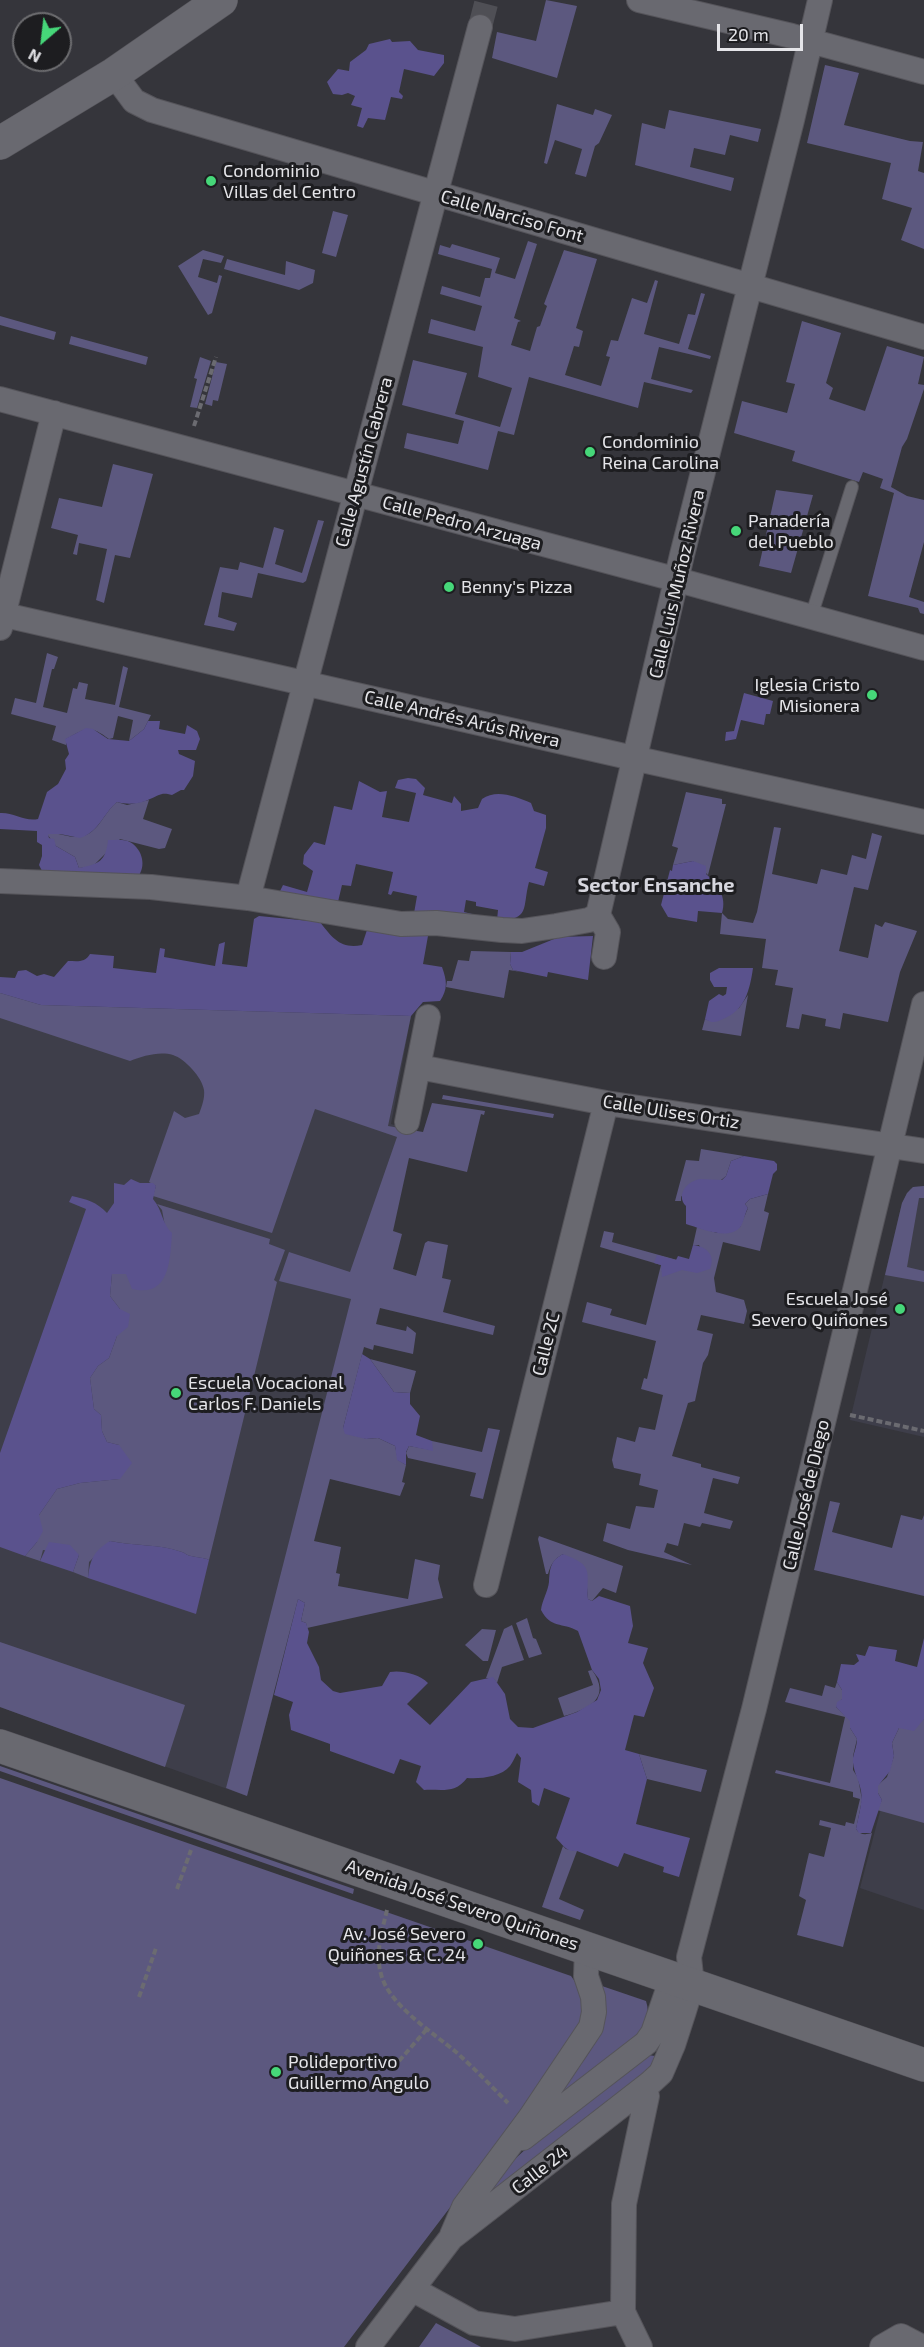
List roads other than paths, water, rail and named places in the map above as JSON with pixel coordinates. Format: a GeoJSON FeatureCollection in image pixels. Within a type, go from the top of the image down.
{"type":"FeatureCollection","features":[{"type":"Feature","properties":{"kind":"street"},"geometry":{"type":"LineString","coordinates":[[0,143],[114,74],[221,0]]}},
{"type":"Feature","properties":{"kind":"street"},"geometry":{"type":"LineString","coordinates":[[639,0],[924,72]]}},
{"type":"Feature","properties":{"kind":"street","name":"Calle Luis Muñoz Rivera"},"geometry":{"type":"LineString","coordinates":[[604,957],[608,932],[598,915],[633,758],[820,0]]}},
{"type":"Feature","properties":{"kind":"street","name":"Calle Agustín Cabrera"},"geometry":{"type":"LineString","coordinates":[[248,898],[480,27]]}},
{"type":"Feature","properties":{"kind":"street","name":"Calle Narciso Font"},"geometry":{"type":"LineString","coordinates":[[114,74],[134,101],[152,110],[924,337]]}},
{"type":"Feature","properties":{"kind":"street","name":"Calle Pedro Arzuaga"},"geometry":{"type":"LineString","coordinates":[[0,399],[924,648]]}},
{"type":"Feature","properties":{"kind":"street"},"geometry":{"type":"LineString","coordinates":[[1,619],[54,413]]}},
{"type":"Feature","properties":{"kind":"street","name":"Calle Andrés Arús Rivera"},"geometry":{"type":"LineString","coordinates":[[1,619],[305,683],[924,822]]}},
{"type":"Feature","properties":{"kind":"street"},"geometry":{"type":"LineString","coordinates":[[0,881],[152,887],[248,898],[401,924],[436,923],[502,930],[522,931],[556,926],[589,920],[598,915]]}},
{"type":"Feature","properties":{"kind":"street","name":"Calle José de Diego"},"geometry":{"type":"LineString","coordinates":[[682,1981],[754,1709],[924,1004]]}},
{"type":"Feature","properties":{"kind":"street"},"geometry":{"type":"LineString","coordinates":[[407,1122],[428,1017]]}},
{"type":"Feature","properties":{"kind":"street","name":"Calle Ulises Ortiz"},"geometry":{"type":"LineString","coordinates":[[419,1067],[606,1103],[924,1152]]}},
{"type":"Feature","properties":{"kind":"street","name":"Calle 2C"},"geometry":{"type":"LineString","coordinates":[[486,1585],[606,1103]]}},
{"type":"Feature","properties":{"kind":"street","name":"Avenida José Severo Quiñones"},"geometry":{"type":"LineString","coordinates":[[0,1746],[924,2065]]}},
{"type":"Feature","properties":{"kind":"street"},"geometry":{"type":"LineString","coordinates":[[451,2238],[464,2207],[509,2147],[591,2026],[594,2012],[593,1997],[586,1976],[587,1948]]}},
{"type":"Feature","properties":{"kind":"street"},"geometry":{"type":"LineString","coordinates":[[509,2147],[547,2121],[646,2043],[682,1981]]}},
{"type":"Feature","properties":{"kind":"street","name":"Calle 24"},"geometry":{"type":"LineString","coordinates":[[368,2347],[451,2238],[660,2073],[673,2045],[682,1981]]}},
{"type":"Feature","properties":{"kind":"street"},"geometry":{"type":"LineString","coordinates":[[640,2347],[623,2312],[624,2204],[647,2096]]}},
{"type":"Feature","properties":{"kind":"street"},"geometry":{"type":"LineString","coordinates":[[412,2289],[474,2323],[515,2329],[623,2312]]}},
{"type":"Feature","properties":{"kind":"street"},"geometry":{"type":"LineString","coordinates":[[882,2347],[901,2336],[922,2347]]}},
{"type":"Feature","properties":{"kind":"lane"},"geometry":{"type":"LineString","coordinates":[[811,617],[852,487]]}},
{"type":"Feature","properties":{"kind":"tunnel"},"geometry":{"type":"LineString","coordinates":[[480,27],[487,0]]}},
{"type":"Feature","properties":{"kind":"place","name":"Condominio Villas del Centro"},"geometry":{"type":"Point","coordinates":[211,181]}},
{"type":"Feature","properties":{"kind":"place","name":"Condominio Reina Carolina"},"geometry":{"type":"Point","coordinates":[590,452]}},
{"type":"Feature","properties":{"kind":"place","name":"Panadería del Pueblo"},"geometry":{"type":"Point","coordinates":[736,531]}},
{"type":"Feature","properties":{"kind":"place","name":"Benny's Pizza"},"geometry":{"type":"Point","coordinates":[449,587]}},
{"type":"Feature","properties":{"kind":"place","name":"Iglesia Cristo Misionera"},"geometry":{"type":"Point","coordinates":[872,695]}},
{"type":"Feature","properties":{"kind":"place","name":"Escuela José Severo Quiñones"},"geometry":{"type":"Point","coordinates":[900,1309]}},
{"type":"Feature","properties":{"kind":"place","name":"Escuela Vocacional Carlos F. Daniels"},"geometry":{"type":"Point","coordinates":[176,1393]}},
{"type":"Feature","properties":{"kind":"place","name":"Av. José Severo Quiñones & C. 24"},"geometry":{"type":"Point","coordinates":[478,1944]}},
{"type":"Feature","properties":{"kind":"place","name":"Polideportivo Guillermo Angulo"},"geometry":{"type":"Point","coordinates":[276,2072]}},
{"type":"Feature","properties":{"kind":"district","name":"Sector Ensanche"},"geometry":{"type":"Point","coordinates":[656,885]}}]}
